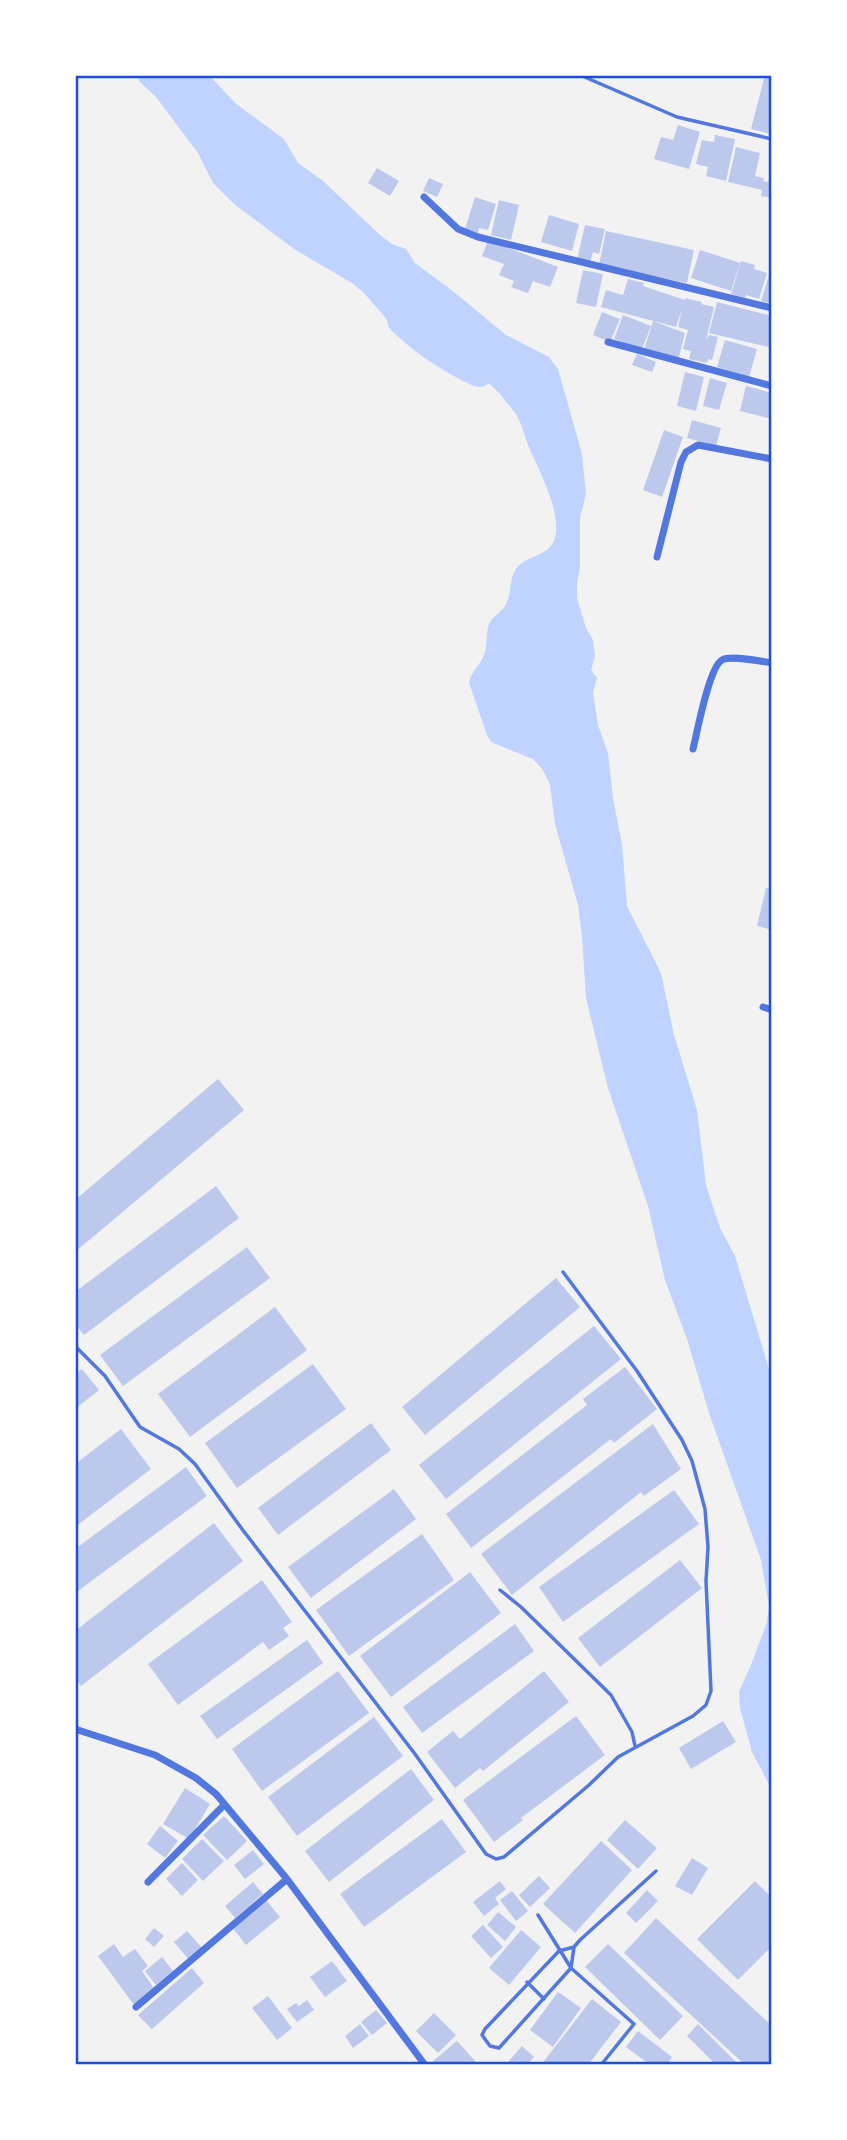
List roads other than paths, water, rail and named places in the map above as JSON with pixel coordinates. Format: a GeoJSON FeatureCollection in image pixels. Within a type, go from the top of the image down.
{"type":"FeatureCollection","features":[{"type":"Feature","properties":{"kind":"street"},"geometry":{"type":"LineString","coordinates":[[424,197],[458,229],[478,237],[772,308]]}},
{"type":"Feature","properties":{"kind":"street"},"geometry":{"type":"LineString","coordinates":[[608,342],[772,386]]}},
{"type":"Feature","properties":{"kind":"street"},"geometry":{"type":"LineString","coordinates":[[657,556],[681,462],[686,452],[698,445],[772,459]]}},
{"type":"Feature","properties":{"kind":"street"},"geometry":{"type":"LineString","coordinates":[[693,749],[713,672],[719,663],[723,659],[733,658],[772,663]]}},
{"type":"Feature","properties":{"kind":"street"},"geometry":{"type":"LineString","coordinates":[[763,1007],[772,1010]]}},
{"type":"Feature","properties":{"kind":"street"},"geometry":{"type":"LineString","coordinates":[[75,1729],[155,1755],[196,1777],[216,1794],[287,1879],[425,2065]]}},
{"type":"Feature","properties":{"kind":"street"},"geometry":{"type":"LineString","coordinates":[[148,1882],[224,1805]]}},
{"type":"Feature","properties":{"kind":"street"},"geometry":{"type":"LineString","coordinates":[[136,2007],[287,1879]]}},
{"type":"Feature","properties":{"kind":"lane"},"geometry":{"type":"LineString","coordinates":[[580,75],[677,117],[772,139]]}},
{"type":"Feature","properties":{"kind":"lane"},"geometry":{"type":"LineString","coordinates":[[75,1346],[105,1376],[140,1427],[179,1449],[195,1464],[415,1754],[486,1854],[496,1859],[504,1857],[589,1785],[618,1756],[693,1716],[706,1705],[711,1691],[705,1509],[692,1461],[682,1440],[637,1371],[564,1272]]}},
{"type":"Feature","properties":{"kind":"lane"},"geometry":{"type":"LineString","coordinates":[[500,1590],[521,1606],[611,1695],[632,1732],[635,1746]]}},
{"type":"Feature","properties":{"kind":"lane"},"geometry":{"type":"LineString","coordinates":[[575,1947],[571,1968],[499,2048],[490,2046],[482,2035],[483,2032],[527,1982],[559,1951],[575,1947],[656,1871]]}},
{"type":"Feature","properties":{"kind":"lane"},"geometry":{"type":"LineString","coordinates":[[538,1915],[571,1968],[634,2024],[601,2065]]}},
{"type":"Feature","properties":{"kind":"lane"},"geometry":{"type":"LineString","coordinates":[[527,1982],[544,1999]]}},
{"type":"Feature","properties":{"kind":"water"},"geometry":{"type":"Polygon","coordinates":[[[136,75],[209,75],[235,103],[284,139],[298,163],[323,181],[379,234],[392,244],[406,249],[415,263],[506,335],[549,357],[558,369],[582,454],[586,494],[580,518],[577,598],[586,628],[593,640],[595,656],[591,670],[597,678],[593,693],[598,725],[608,753],[622,844],[627,906],[661,973],[674,1035],[697,1110],[706,1185],[720,1228],[735,1256],[772,1379],[772,1790],[752,1752],[740,1708],[739,1692],[767,1622],[769,1606],[761,1560],[665,1280],[648,1206],[608,1088],[586,998],[578,905],[555,824],[550,785],[543,770],[533,759],[491,742],[469,683],[484,655],[490,623],[506,604],[516,569],[520,564],[547,550],[554,541],[556,518],[548,492],[522,426],[495,389],[472,371],[451,363],[440,346],[425,344],[397,331],[352,283],[294,249],[234,204],[213,183],[198,153],[136,75]]]}},
{"type":"Feature","properties":{"kind":"waterway"},"geometry":{"type":"LineString","coordinates":[[402,320],[439,349],[479,372]]}}]}
